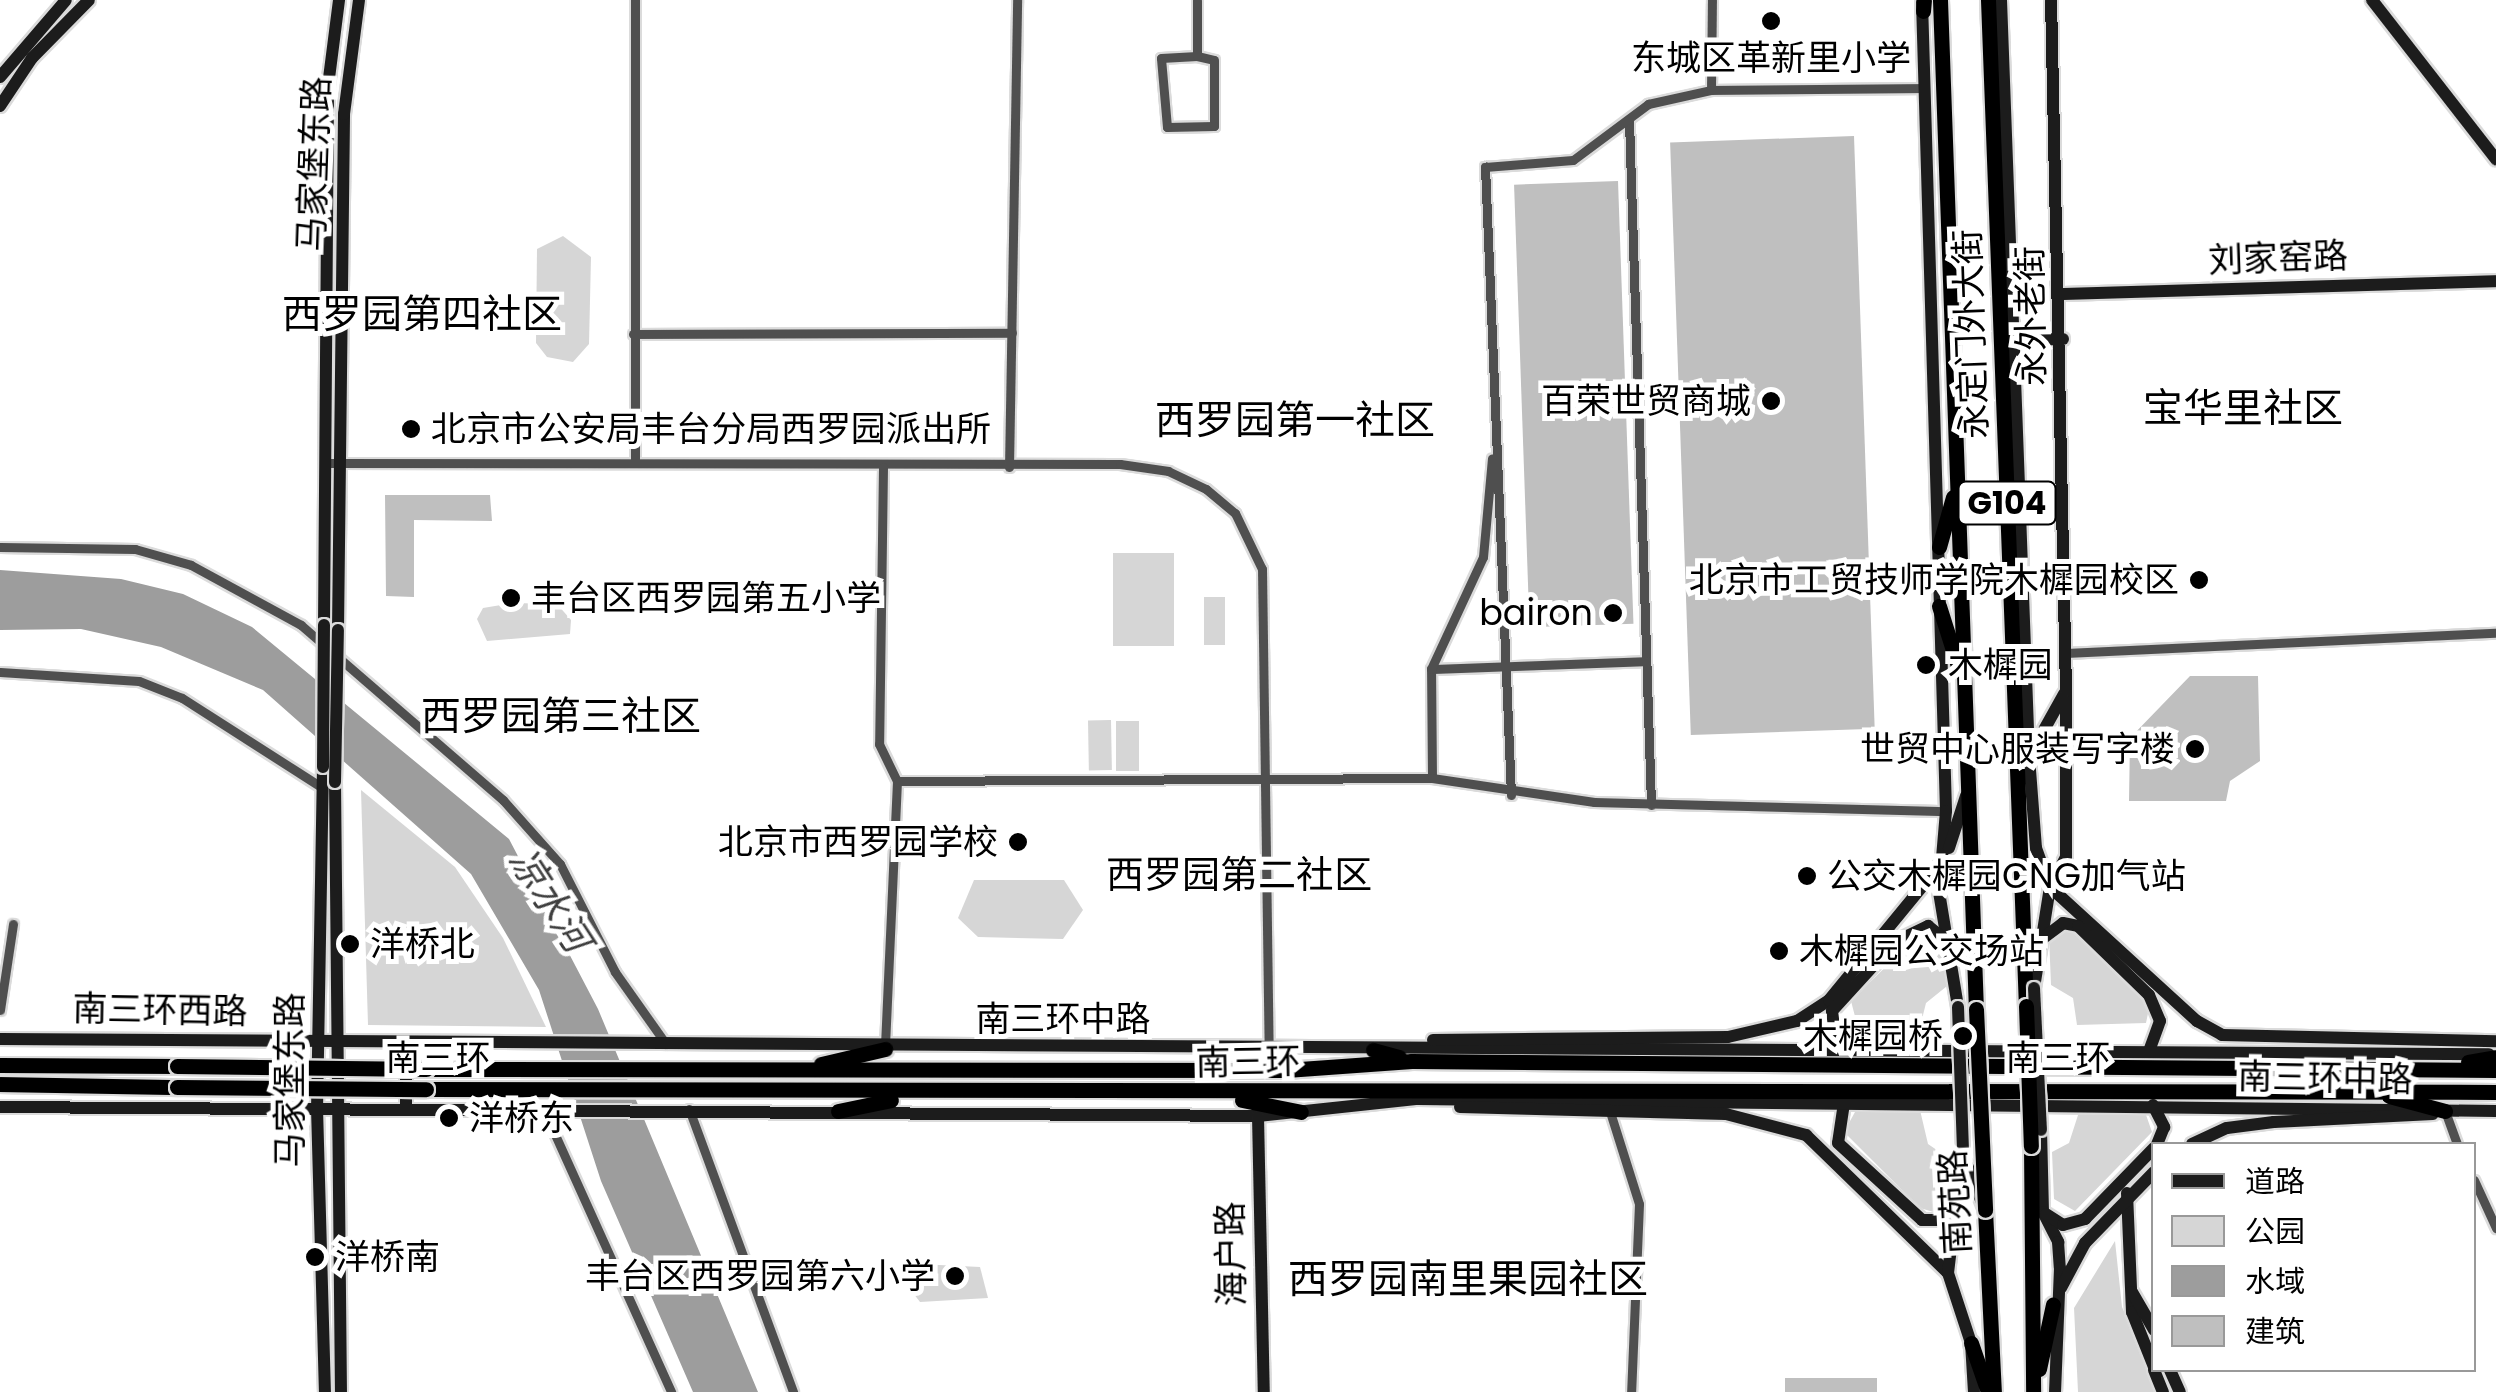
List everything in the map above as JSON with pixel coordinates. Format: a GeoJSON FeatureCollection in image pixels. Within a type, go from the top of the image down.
{"type":"FeatureCollection","features":[{"type":"Feature","properties":{"kind":"highway","name":"永定门外大街"},"geometry":{"type":"LineString","coordinates":[[1940,0],[1976,1010]]}},
{"type":"Feature","properties":{"kind":"highway","name":"永定门外大街"},"geometry":{"type":"LineString","coordinates":[[1988,0],[2032,1146],[2034,1392]]}},
{"type":"Feature","properties":{"kind":"highway"},"geometry":{"type":"LineString","coordinates":[[1939,547],[1957,483]]}},
{"type":"Feature","properties":{"kind":"highway"},"geometry":{"type":"LineString","coordinates":[[1939,606],[1965,688]]}},
{"type":"Feature","properties":{"kind":"highway","name":"南苑路"},"geometry":{"type":"LineString","coordinates":[[1976,1010],[1991,1392]]}},
{"type":"Feature","properties":{"kind":"highway"},"geometry":{"type":"LineString","coordinates":[[792,1071],[885,1049]]}},
{"type":"Feature","properties":{"kind":"highway"},"geometry":{"type":"LineString","coordinates":[[1374,1050],[1409,1053]]}},
{"type":"Feature","properties":{"kind":"highway","name":"南三环"},"geometry":{"type":"LineString","coordinates":[[0,1065],[1286,1070],[1409,1053],[2414,1070]]}},
{"type":"Feature","properties":{"kind":"highway"},"geometry":{"type":"LineString","coordinates":[[2414,1070],[2496,1056]]}},
{"type":"Feature","properties":{"kind":"highway","name":"南三环中路"},"geometry":{"type":"LineString","coordinates":[[2414,1070],[2496,1070]]}},
{"type":"Feature","properties":{"kind":"highway","name":"南三环"},"geometry":{"type":"LineString","coordinates":[[0,1084],[1214,1094],[1443,1086],[2496,1092]]}},
{"type":"Feature","properties":{"kind":"highway"},"geometry":{"type":"LineString","coordinates":[[1418,1099],[1443,1086]]}},
{"type":"Feature","properties":{"kind":"highway"},"geometry":{"type":"LineString","coordinates":[[2366,1090],[2445,1111]]}},
{"type":"Feature","properties":{"kind":"highway"},"geometry":{"type":"LineString","coordinates":[[838,1110],[929,1092]]}},
{"type":"Feature","properties":{"kind":"highway"},"geometry":{"type":"LineString","coordinates":[[1214,1094],[1301,1112]]}},
{"type":"Feature","properties":{"kind":"highway"},"geometry":{"type":"LineString","coordinates":[[2034,1392],[2053,1304]]}},
{"type":"Feature","properties":{"kind":"highway"},"geometry":{"type":"LineString","coordinates":[[1971,1343],[1991,1392]]}},
{"type":"Feature","properties":{"kind":"street"},"geometry":{"type":"LineString","coordinates":[[0,77],[66,0]]}},
{"type":"Feature","properties":{"kind":"street"},"geometry":{"type":"LineString","coordinates":[[0,106],[32,58],[89,0]]}},
{"type":"Feature","properties":{"kind":"street","name":"马家堡东路"},"geometry":{"type":"LineString","coordinates":[[339,0],[328,86],[331,628],[323,768],[329,785],[337,1043],[341,1392]]}},
{"type":"Feature","properties":{"kind":"street","name":"马家堡东路"},"geometry":{"type":"LineString","coordinates":[[332,463],[344,114],[359,0]]}},
{"type":"Feature","properties":{"kind":"street"},"geometry":{"type":"LineString","coordinates":[[636,0],[636,461]]}},
{"type":"Feature","properties":{"kind":"street"},"geometry":{"type":"LineString","coordinates":[[1009,467],[1017,0]]}},
{"type":"Feature","properties":{"kind":"street"},"geometry":{"type":"LineString","coordinates":[[1197,0],[1197,56]]}},
{"type":"Feature","properties":{"kind":"street"},"geometry":{"type":"LineString","coordinates":[[1712,0],[1712,90]]}},
{"type":"Feature","properties":{"kind":"street","name":"永定门外大街"},"geometry":{"type":"LineString","coordinates":[[2002,0],[2029,757],[2036,848],[2050,888]]}},
{"type":"Feature","properties":{"kind":"street","name":"永外老街"},"geometry":{"type":"LineString","coordinates":[[2050,0],[2063,339],[2066,691],[2066,857],[2050,888]]}},
{"type":"Feature","properties":{"kind":"street"},"geometry":{"type":"LineString","coordinates":[[2372,0],[2496,159]]}},
{"type":"Feature","properties":{"kind":"street","name":"永定门外大街"},"geometry":{"type":"LineString","coordinates":[[1923,4],[1946,811],[1945,857],[1938,892],[1951,945],[1958,1007]]}},
{"type":"Feature","properties":{"kind":"street"},"geometry":{"type":"LineString","coordinates":[[1197,56],[1214,60],[1214,126],[1167,128],[1161,58],[1197,56]]}},
{"type":"Feature","properties":{"kind":"street"},"geometry":{"type":"LineString","coordinates":[[1432,778],[1431,669],[1482,556],[1492,456],[1485,168],[1573,160],[1648,104],[1712,90],[1925,88]]}},
{"type":"Feature","properties":{"kind":"street"},"geometry":{"type":"LineString","coordinates":[[1629,120],[1650,805]]}},
{"type":"Feature","properties":{"kind":"street","name":"刘家窑路"},"geometry":{"type":"LineString","coordinates":[[2061,294],[2496,281]]}},
{"type":"Feature","properties":{"kind":"street"},"geometry":{"type":"LineString","coordinates":[[633,334],[1012,333]]}},
{"type":"Feature","properties":{"kind":"street"},"geometry":{"type":"LineString","coordinates":[[2013,340],[2063,339]]}},
{"type":"Feature","properties":{"kind":"street"},"geometry":{"type":"LineString","coordinates":[[1492,456],[1500,477],[1511,795]]}},
{"type":"Feature","properties":{"kind":"street"},"geometry":{"type":"LineString","coordinates":[[332,463],[636,461],[1168,470],[1235,513],[1264,583],[1268,1051]]}},
{"type":"Feature","properties":{"kind":"street"},"geometry":{"type":"LineString","coordinates":[[883,467],[879,744],[897,781],[885,1049]]}},
{"type":"Feature","properties":{"kind":"street"},"geometry":{"type":"LineString","coordinates":[[0,547],[134,549],[191,566],[301,625],[503,800],[560,864],[615,972],[668,1046]]}},
{"type":"Feature","properties":{"kind":"street"},"geometry":{"type":"LineString","coordinates":[[0,672],[139,681],[182,698],[329,785],[331,628]]}},
{"type":"Feature","properties":{"kind":"street"},"geometry":{"type":"LineString","coordinates":[[2065,652],[2496,633]]}},
{"type":"Feature","properties":{"kind":"street"},"geometry":{"type":"LineString","coordinates":[[1431,669],[1646,660]]}},
{"type":"Feature","properties":{"kind":"street"},"geometry":{"type":"LineString","coordinates":[[2029,757],[2066,691]]}},
{"type":"Feature","properties":{"kind":"street"},"geometry":{"type":"LineString","coordinates":[[897,781],[1432,778],[1511,795],[1650,805],[1946,811]]}},
{"type":"Feature","properties":{"kind":"street","name":"马家堡东路"},"geometry":{"type":"LineString","coordinates":[[325,1392],[317,1108],[329,785]]}},
{"type":"Feature","properties":{"kind":"street"},"geometry":{"type":"LineString","coordinates":[[1409,1053],[1462,1034],[1728,1036],[1798,1021],[1829,1000],[1945,857],[1968,789]]}},
{"type":"Feature","properties":{"kind":"street"},"geometry":{"type":"LineString","coordinates":[[2054,1392],[2053,1304],[2058,1242],[2042,1212],[2034,988],[2034,955],[2050,888],[2198,1022],[2222,1035],[2496,1042]]}},
{"type":"Feature","properties":{"kind":"street"},"geometry":{"type":"LineString","coordinates":[[2034,955],[2046,933],[2062,922],[2078,926],[2159,1009],[2150,1048]]}},
{"type":"Feature","properties":{"kind":"street"},"geometry":{"type":"LineString","coordinates":[[0,1010],[13,924]]}},
{"type":"Feature","properties":{"kind":"street"},"geometry":{"type":"LineString","coordinates":[[1847,1048],[1834,1033],[1832,1012],[1906,931],[1928,926],[1951,945]]}},
{"type":"Feature","properties":{"kind":"street","name":"南苑路"},"geometry":{"type":"LineString","coordinates":[[1958,1007],[1963,1148]]}},
{"type":"Feature","properties":{"kind":"street","name":"南三环西路"},"geometry":{"type":"LineString","coordinates":[[0,1039],[337,1043]]}},
{"type":"Feature","properties":{"kind":"street","name":"南三环中路"},"geometry":{"type":"LineString","coordinates":[[337,1043],[1374,1050]]}},
{"type":"Feature","properties":{"kind":"street"},"geometry":{"type":"LineString","coordinates":[[406,1044],[406,1109]]}},
{"type":"Feature","properties":{"kind":"street"},"geometry":{"type":"LineString","coordinates":[[1409,1053],[2150,1048],[2496,1056]]}},
{"type":"Feature","properties":{"kind":"street"},"geometry":{"type":"LineString","coordinates":[[0,1107],[664,1108],[1258,1116],[1418,1099]]}},
{"type":"Feature","properties":{"kind":"street","name":"南三环中路"},"geometry":{"type":"LineString","coordinates":[[1418,1099],[2496,1111]]}},
{"type":"Feature","properties":{"kind":"street"},"geometry":{"type":"LineString","coordinates":[[1844,1104],[1838,1143],[1922,1220],[1945,1220],[1960,1206]]}},
{"type":"Feature","properties":{"kind":"street"},"geometry":{"type":"LineString","coordinates":[[2153,1105],[2164,1127],[2157,1142]]}},
{"type":"Feature","properties":{"kind":"street"},"geometry":{"type":"LineString","coordinates":[[1363,1106],[1726,1114],[1806,1135],[1948,1273],[1971,1343],[1974,1392]]}},
{"type":"Feature","properties":{"kind":"street"},"geometry":{"type":"LineString","coordinates":[[542,1108],[671,1392]]}},
{"type":"Feature","properties":{"kind":"street"},"geometry":{"type":"LineString","coordinates":[[688,1110],[794,1392]]}},
{"type":"Feature","properties":{"kind":"street"},"geometry":{"type":"LineString","coordinates":[[2198,1142],[2242,1126],[2412,1121],[2445,1111],[2456,1142]]}},
{"type":"Feature","properties":{"kind":"street"},"geometry":{"type":"LineString","coordinates":[[1611,1114],[1639,1204],[1631,1392]]}},
{"type":"Feature","properties":{"kind":"street","name":"海户路"},"geometry":{"type":"LineString","coordinates":[[1258,1116],[1264,1392]]}},
{"type":"Feature","properties":{"kind":"street"},"geometry":{"type":"LineString","coordinates":[[1948,1273],[1960,1206],[1963,1148]]}},
{"type":"Feature","properties":{"kind":"street"},"geometry":{"type":"LineString","coordinates":[[1963,1148],[1985,1210]]}},
{"type":"Feature","properties":{"kind":"street"},"geometry":{"type":"LineString","coordinates":[[2042,1212],[2062,1225],[2085,1219],[2151,1150]]}},
{"type":"Feature","properties":{"kind":"street"},"geometry":{"type":"LineString","coordinates":[[2053,1304],[2085,1243],[2126,1193],[2151,1174]]}},
{"type":"Feature","properties":{"kind":"street"},"geometry":{"type":"LineString","coordinates":[[2476,1184],[2496,1228]]}},
{"type":"Feature","properties":{"kind":"street"},"geometry":{"type":"LineString","coordinates":[[2126,1193],[2128,1285],[2151,1358]]}},
{"type":"Feature","properties":{"kind":"street"},"geometry":{"type":"LineString","coordinates":[[2128,1285],[2151,1325]]}},
{"type":"Feature","properties":{"kind":"green space"},"geometry":{"type":"Polygon","coordinates":[[[563,236],[591,257],[589,344],[573,362],[547,357],[536,343],[537,249],[563,236]]]}},
{"type":"Feature","properties":{"kind":"green space"},"geometry":{"type":"Polygon","coordinates":[[[1113,553],[1174,553],[1174,646],[1113,646],[1113,553]]]}},
{"type":"Feature","properties":{"kind":"green space"},"geometry":{"type":"Polygon","coordinates":[[[1204,597],[1225,597],[1225,645],[1204,645],[1204,597]]]}},
{"type":"Feature","properties":{"kind":"green space"},"geometry":{"type":"Polygon","coordinates":[[[513,603],[557,604],[571,620],[570,634],[487,641],[477,619],[483,608],[513,603]]]}},
{"type":"Feature","properties":{"kind":"green space"},"geometry":{"type":"Polygon","coordinates":[[[1088,720],[1111,720],[1112,770],[1089,770],[1088,720]]]}},
{"type":"Feature","properties":{"kind":"green space"},"geometry":{"type":"Polygon","coordinates":[[[1116,721],[1139,721],[1139,771],[1116,771],[1116,721]]]}},
{"type":"Feature","properties":{"kind":"green space"},"geometry":{"type":"Polygon","coordinates":[[[361,790],[455,867],[503,938],[546,1027],[368,1025],[361,790]]]}},
{"type":"Feature","properties":{"kind":"green space"},"geometry":{"type":"Polygon","coordinates":[[[974,880],[1064,880],[1083,910],[1063,939],[978,937],[958,918],[974,880]]]}},
{"type":"Feature","properties":{"kind":"green space"},"geometry":{"type":"Polygon","coordinates":[[[2070,927],[2151,999],[2146,1023],[2077,1025],[2073,998],[2051,985],[2049,936],[2070,927]]]}},
{"type":"Feature","properties":{"kind":"green space"},"geometry":{"type":"Polygon","coordinates":[[[1924,929],[1950,939],[1952,982],[1926,1003],[1920,1027],[1858,1028],[1851,1001],[1924,929]]]}},
{"type":"Feature","properties":{"kind":"green space"},"geometry":{"type":"Polygon","coordinates":[[[1920,1110],[1928,1144],[1947,1157],[1951,1200],[1937,1213],[1920,1208],[1844,1132],[1855,1112],[1920,1110]]]}},
{"type":"Feature","properties":{"kind":"green space"},"geometry":{"type":"Polygon","coordinates":[[[2079,1112],[2145,1112],[2152,1132],[2075,1211],[2054,1199],[2052,1152],[2069,1143],[2079,1112]]]}},
{"type":"Feature","properties":{"kind":"green space"},"geometry":{"type":"Polygon","coordinates":[[[2115,1241],[2122,1307],[2160,1392],[2078,1392],[2074,1308],[2115,1241]]]}},
{"type":"Feature","properties":{"kind":"green space"},"geometry":{"type":"Polygon","coordinates":[[[919,1264],[980,1267],[988,1298],[920,1302],[907,1285],[919,1264]]]}},
{"type":"Feature","properties":{"kind":"water"},"geometry":{"type":"Polygon","coordinates":[[[0,570],[121,579],[183,594],[252,627],[509,839],[598,1009],[758,1392],[693,1392],[601,1181],[539,990],[471,874],[263,690],[161,647],[81,629],[0,630],[0,570]]]}},
{"type":"Feature","properties":{"kind":"building","name":"百荣世贸商城"},"geometry":{"type":"Polygon","coordinates":[[[1854,136],[1875,729],[1691,735],[1670,142],[1854,136]]]}},
{"type":"Feature","properties":{"kind":"building","name":"百荣世贸商城"},"geometry":{"type":"Polygon","coordinates":[[[1618,181],[1633,624],[1530,627],[1514,185],[1618,181]]]}},
{"type":"Feature","properties":{"kind":"building"},"geometry":{"type":"Polygon","coordinates":[[[385,495],[490,495],[492,521],[414,520],[414,597],[386,596],[385,495]]]}},
{"type":"Feature","properties":{"kind":"building","name":"世贸中心服装写字楼"},"geometry":{"type":"Polygon","coordinates":[[[2190,676],[2258,676],[2260,761],[2230,781],[2226,801],[2129,801],[2130,738],[2190,676]]]}},
{"type":"Feature","properties":{"kind":"building"},"geometry":{"type":"Polygon","coordinates":[[[1785,1378],[1877,1378],[1877,1392],[1785,1392],[1785,1378]]]}},
{"type":"Feature","properties":{"kind":"place","name":"东城区革新里小学"},"geometry":{"type":"Point","coordinates":[1771,21]}},
{"type":"Feature","properties":{"kind":"place","name":"百荣世贸商城"},"geometry":{"type":"Point","coordinates":[1771,401]}},
{"type":"Feature","properties":{"kind":"place","name":"北京市公安局丰台分局西罗园派出所"},"geometry":{"type":"Point","coordinates":[411,429]}},
{"type":"Feature","properties":{"kind":"place","name":"北京市工贸技师学院木樨园校区"},"geometry":{"type":"Point","coordinates":[2199,580]}},
{"type":"Feature","properties":{"kind":"place","name":"丰台区西罗园第五小学"},"geometry":{"type":"Point","coordinates":[511,598]}},
{"type":"Feature","properties":{"kind":"place","name":"bairon"},"geometry":{"type":"Point","coordinates":[1613,613]}},
{"type":"Feature","properties":{"kind":"place","name":"木樨园"},"geometry":{"type":"Point","coordinates":[1926,665]}},
{"type":"Feature","properties":{"kind":"place","name":"世贸中心服装写字楼"},"geometry":{"type":"Point","coordinates":[2195,749]}},
{"type":"Feature","properties":{"kind":"place","name":"北京市西罗园学校"},"geometry":{"type":"Point","coordinates":[1018,842]}},
{"type":"Feature","properties":{"kind":"place","name":"公交木樨园CNG加气站"},"geometry":{"type":"Point","coordinates":[1807,876]}},
{"type":"Feature","properties":{"kind":"place","name":"洋桥北"},"geometry":{"type":"Point","coordinates":[350,944]}},
{"type":"Feature","properties":{"kind":"place","name":"木樨园公交场站"},"geometry":{"type":"Point","coordinates":[1779,951]}},
{"type":"Feature","properties":{"kind":"place","name":"木樨园桥"},"geometry":{"type":"Point","coordinates":[1963,1036]}},
{"type":"Feature","properties":{"kind":"place","name":"洋桥东"},"geometry":{"type":"Point","coordinates":[449,1118]}},
{"type":"Feature","properties":{"kind":"place","name":"洋桥南"},"geometry":{"type":"Point","coordinates":[315,1257]}},
{"type":"Feature","properties":{"kind":"place","name":"丰台区西罗园第六小学"},"geometry":{"type":"Point","coordinates":[955,1276]}},
{"type":"Feature","properties":{"kind":"district","name":"西罗园第四社区"},"geometry":{"type":"Point","coordinates":[422,314]}},
{"type":"Feature","properties":{"kind":"district","name":"宝华里社区"},"geometry":{"type":"Point","coordinates":[2243,408]}},
{"type":"Feature","properties":{"kind":"district","name":"西罗园第一社区"},"geometry":{"type":"Point","coordinates":[1295,420]}},
{"type":"Feature","properties":{"kind":"district","name":"西罗园第三社区"},"geometry":{"type":"Point","coordinates":[561,716]}},
{"type":"Feature","properties":{"kind":"district","name":"西罗园第二社区"},"geometry":{"type":"Point","coordinates":[1239,875]}},
{"type":"Feature","properties":{"kind":"district","name":"西罗园南里果园社区"},"geometry":{"type":"Point","coordinates":[1468,1279]}},
{"type":"Feature","properties":{"kind":"water label","name":"凉水河"},"geometry":{"type":"Point","coordinates":[550,900]}}]}
